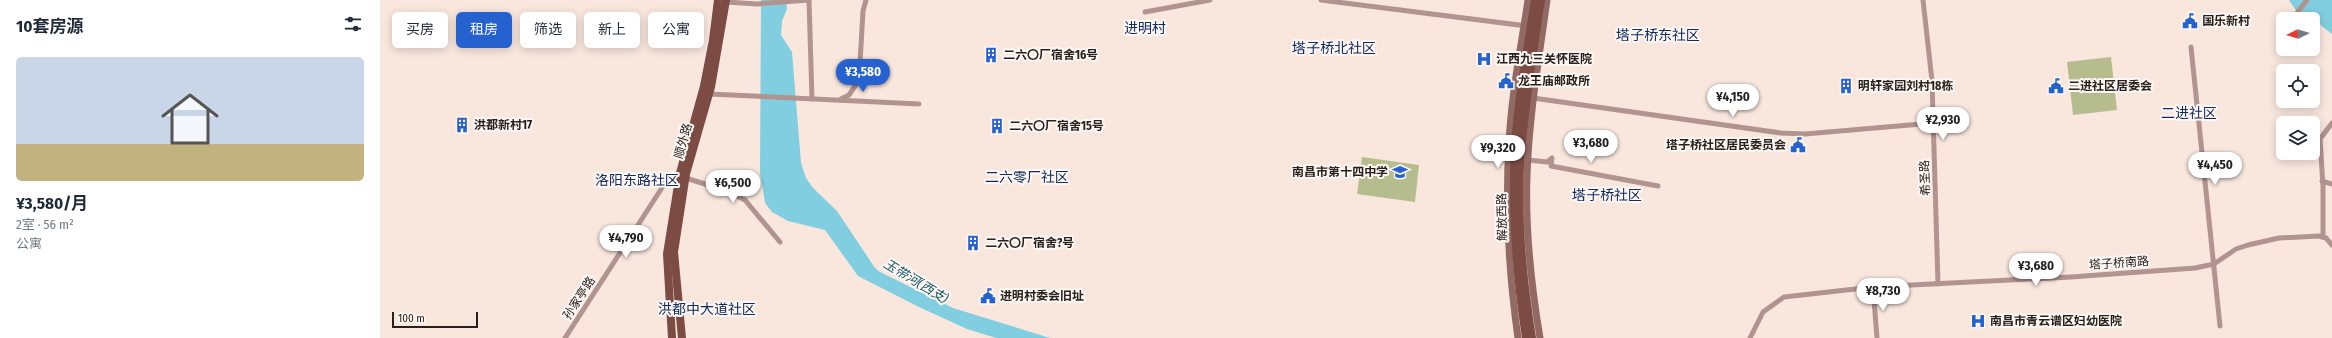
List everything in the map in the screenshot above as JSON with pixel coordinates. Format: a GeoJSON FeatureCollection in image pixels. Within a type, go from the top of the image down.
{"type":"FeatureCollection","features":[{"type":"Feature","properties":{"kind":"main road"},"geometry":{"type":"LineString","coordinates":[[1518,338],[1510,280],[1508,176],[1509,135],[1527,26],[1528,0]]}},
{"type":"Feature","properties":{"kind":"main road","name":"解放西路"},"geometry":{"type":"LineString","coordinates":[[1525,338],[1516,264],[1514,176],[1527,26],[1535,0]]}},
{"type":"Feature","properties":{"kind":"main road","name":"解放西路"},"geometry":{"type":"LineString","coordinates":[[1532,338],[1522,263],[1520,217],[1521,152],[1541,0]]}},
{"type":"Feature","properties":{"kind":"main road"},"geometry":{"type":"LineString","coordinates":[[1536,338],[1529,297],[1524,218],[1527,157],[1533,98],[1547,0]]}},
{"type":"Feature","properties":{"kind":"main road","name":"顺外路"},"geometry":{"type":"LineString","coordinates":[[682,338],[674,252],[683,174],[709,94],[723,1]]}},
{"type":"Feature","properties":{"kind":"main road","name":"顺外路"},"geometry":{"type":"LineString","coordinates":[[672,338],[667,254],[683,174],[723,1]]}},
{"type":"Feature","properties":{"kind":"main road"},"geometry":{"type":"LineString","coordinates":[[1528,90],[1528,253],[1540,338]]}},
{"type":"Feature","properties":{"kind":"street"},"geometry":{"type":"LineString","coordinates":[[723,1],[757,4],[809,0],[810,99]]}},
{"type":"Feature","properties":{"kind":"street"},"geometry":{"type":"LineString","coordinates":[[838,100],[849,95],[859,80],[863,10],[866,0]]}},
{"type":"Feature","properties":{"kind":"street"},"geometry":{"type":"LineString","coordinates":[[1145,12],[1210,0]]}},
{"type":"Feature","properties":{"kind":"street"},"geometry":{"type":"LineString","coordinates":[[1321,0],[1527,26]]}},
{"type":"Feature","properties":{"kind":"street","name":"希圣路"},"geometry":{"type":"LineString","coordinates":[[1923,0],[1932,81],[1938,284]]}},
{"type":"Feature","properties":{"kind":"street"},"geometry":{"type":"LineString","coordinates":[[2298,12],[2307,0]]}},
{"type":"Feature","properties":{"kind":"street"},"geometry":{"type":"LineString","coordinates":[[2191,47],[2220,326]]}},
{"type":"Feature","properties":{"kind":"street"},"geometry":{"type":"LineString","coordinates":[[709,94],[919,104]]}},
{"type":"Feature","properties":{"kind":"street"},"geometry":{"type":"LineString","coordinates":[[1533,98],[1781,133],[1805,134],[1934,123]]}},
{"type":"Feature","properties":{"kind":"street"},"geometry":{"type":"LineString","coordinates":[[2332,123],[2320,139],[2323,237],[2332,245]]}},
{"type":"Feature","properties":{"kind":"street"},"geometry":{"type":"LineString","coordinates":[[1527,157],[1547,162],[1552,158],[1551,166],[1658,186]]}},
{"type":"Feature","properties":{"kind":"street"},"geometry":{"type":"LineString","coordinates":[[683,174],[689,179],[724,190],[745,200],[780,242]]}},
{"type":"Feature","properties":{"kind":"street","name":"孙家亭路"},"geometry":{"type":"LineString","coordinates":[[565,338],[668,180],[683,174]]}},
{"type":"Feature","properties":{"kind":"street"},"geometry":{"type":"LineString","coordinates":[[2322,181],[2332,184]]}},
{"type":"Feature","properties":{"kind":"street","name":"塔子桥南路"},"geometry":{"type":"LineString","coordinates":[[1750,338],[1763,312],[1784,297],[1873,287],[2196,268],[2214,264],[2236,249],[2263,241],[2278,238],[2323,237]]}},
{"type":"Feature","properties":{"kind":"street"},"geometry":{"type":"LineString","coordinates":[[1873,287],[1877,338]]}},
{"type":"Feature","properties":{"kind":"green space"},"geometry":{"type":"Polygon","coordinates":[[[2111,57],[2117,110],[2073,115],[2067,62],[2111,57]]]}},
{"type":"Feature","properties":{"kind":"green space"},"geometry":{"type":"Polygon","coordinates":[[[1362,157],[1419,165],[1415,202],[1357,194],[1362,157]]]}},
{"type":"Feature","properties":{"kind":"water"},"geometry":{"type":"Polygon","coordinates":[[[761,0],[786,0],[787,9],[782,21],[781,35],[792,52],[801,163],[806,178],[813,188],[837,211],[875,268],[880,272],[953,308],[1050,338],[996,338],[967,329],[919,307],[858,276],[825,230],[788,221],[772,212],[765,203],[760,172],[761,0]]]}},
{"type":"Feature","properties":{"kind":"water"},"geometry":{"type":"Polygon","coordinates":[[[2289,0],[2332,0],[2332,34],[2320,25],[2320,12],[2297,12],[2289,0]]]}},
{"type":"Feature","properties":{"kind":"place","name":"国乐新村"},"geometry":{"type":"Point","coordinates":[2190,21]}},
{"type":"Feature","properties":{"kind":"place","name":"二六〇厂宿舍16号"},"geometry":{"type":"Point","coordinates":[991,55]}},
{"type":"Feature","properties":{"kind":"place","name":"江西九三关怀医院"},"geometry":{"type":"Point","coordinates":[1484,59]}},
{"type":"Feature","properties":{"kind":"place","name":"龙王庙邮政所"},"geometry":{"type":"Point","coordinates":[1506,81]}},
{"type":"Feature","properties":{"kind":"place","name":"明轩家园刘村18栋"},"geometry":{"type":"Point","coordinates":[1846,86]}},
{"type":"Feature","properties":{"kind":"place","name":"二进社区居委会"},"geometry":{"type":"Point","coordinates":[2056,86]}},
{"type":"Feature","properties":{"kind":"place","name":"洪都新村17"},"geometry":{"type":"Point","coordinates":[462,125]}},
{"type":"Feature","properties":{"kind":"place","name":"二六〇厂宿舍15号"},"geometry":{"type":"Point","coordinates":[997,126]}},
{"type":"Feature","properties":{"kind":"place","name":"塔子桥社区居民委员会"},"geometry":{"type":"Point","coordinates":[1798,145]}},
{"type":"Feature","properties":{"kind":"place","name":"南昌市第十四中学"},"geometry":{"type":"Point","coordinates":[1400,172]}},
{"type":"Feature","properties":{"kind":"place","name":"二六〇厂宿舍?号"},"geometry":{"type":"Point","coordinates":[973,243]}},
{"type":"Feature","properties":{"kind":"place","name":"进明村委会旧址"},"geometry":{"type":"Point","coordinates":[988,296]}},
{"type":"Feature","properties":{"kind":"place","name":"南昌市青云谱区妇幼医院"},"geometry":{"type":"Point","coordinates":[1978,321]}},
{"type":"Feature","properties":{"kind":"district","name":"进明村"},"geometry":{"type":"Point","coordinates":[1145,28]}},
{"type":"Feature","properties":{"kind":"district","name":"塔子桥东社区"},"geometry":{"type":"Point","coordinates":[1658,35]}},
{"type":"Feature","properties":{"kind":"district","name":"塔子桥北社区"},"geometry":{"type":"Point","coordinates":[1334,48]}},
{"type":"Feature","properties":{"kind":"district","name":"二进社区"},"geometry":{"type":"Point","coordinates":[2189,113]}},
{"type":"Feature","properties":{"kind":"district","name":"二六零厂社区"},"geometry":{"type":"Point","coordinates":[1027,177]}},
{"type":"Feature","properties":{"kind":"district","name":"洛阳东路社区"},"geometry":{"type":"Point","coordinates":[637,180]}},
{"type":"Feature","properties":{"kind":"district","name":"塔子桥社区"},"geometry":{"type":"Point","coordinates":[1607,195]}},
{"type":"Feature","properties":{"kind":"district","name":"洪都中大道社区"},"geometry":{"type":"Point","coordinates":[707,309]}},
{"type":"Feature","properties":{"kind":"water label","name":"玉带河(西支)"},"geometry":{"type":"Point","coordinates":[916,281]}}]}
